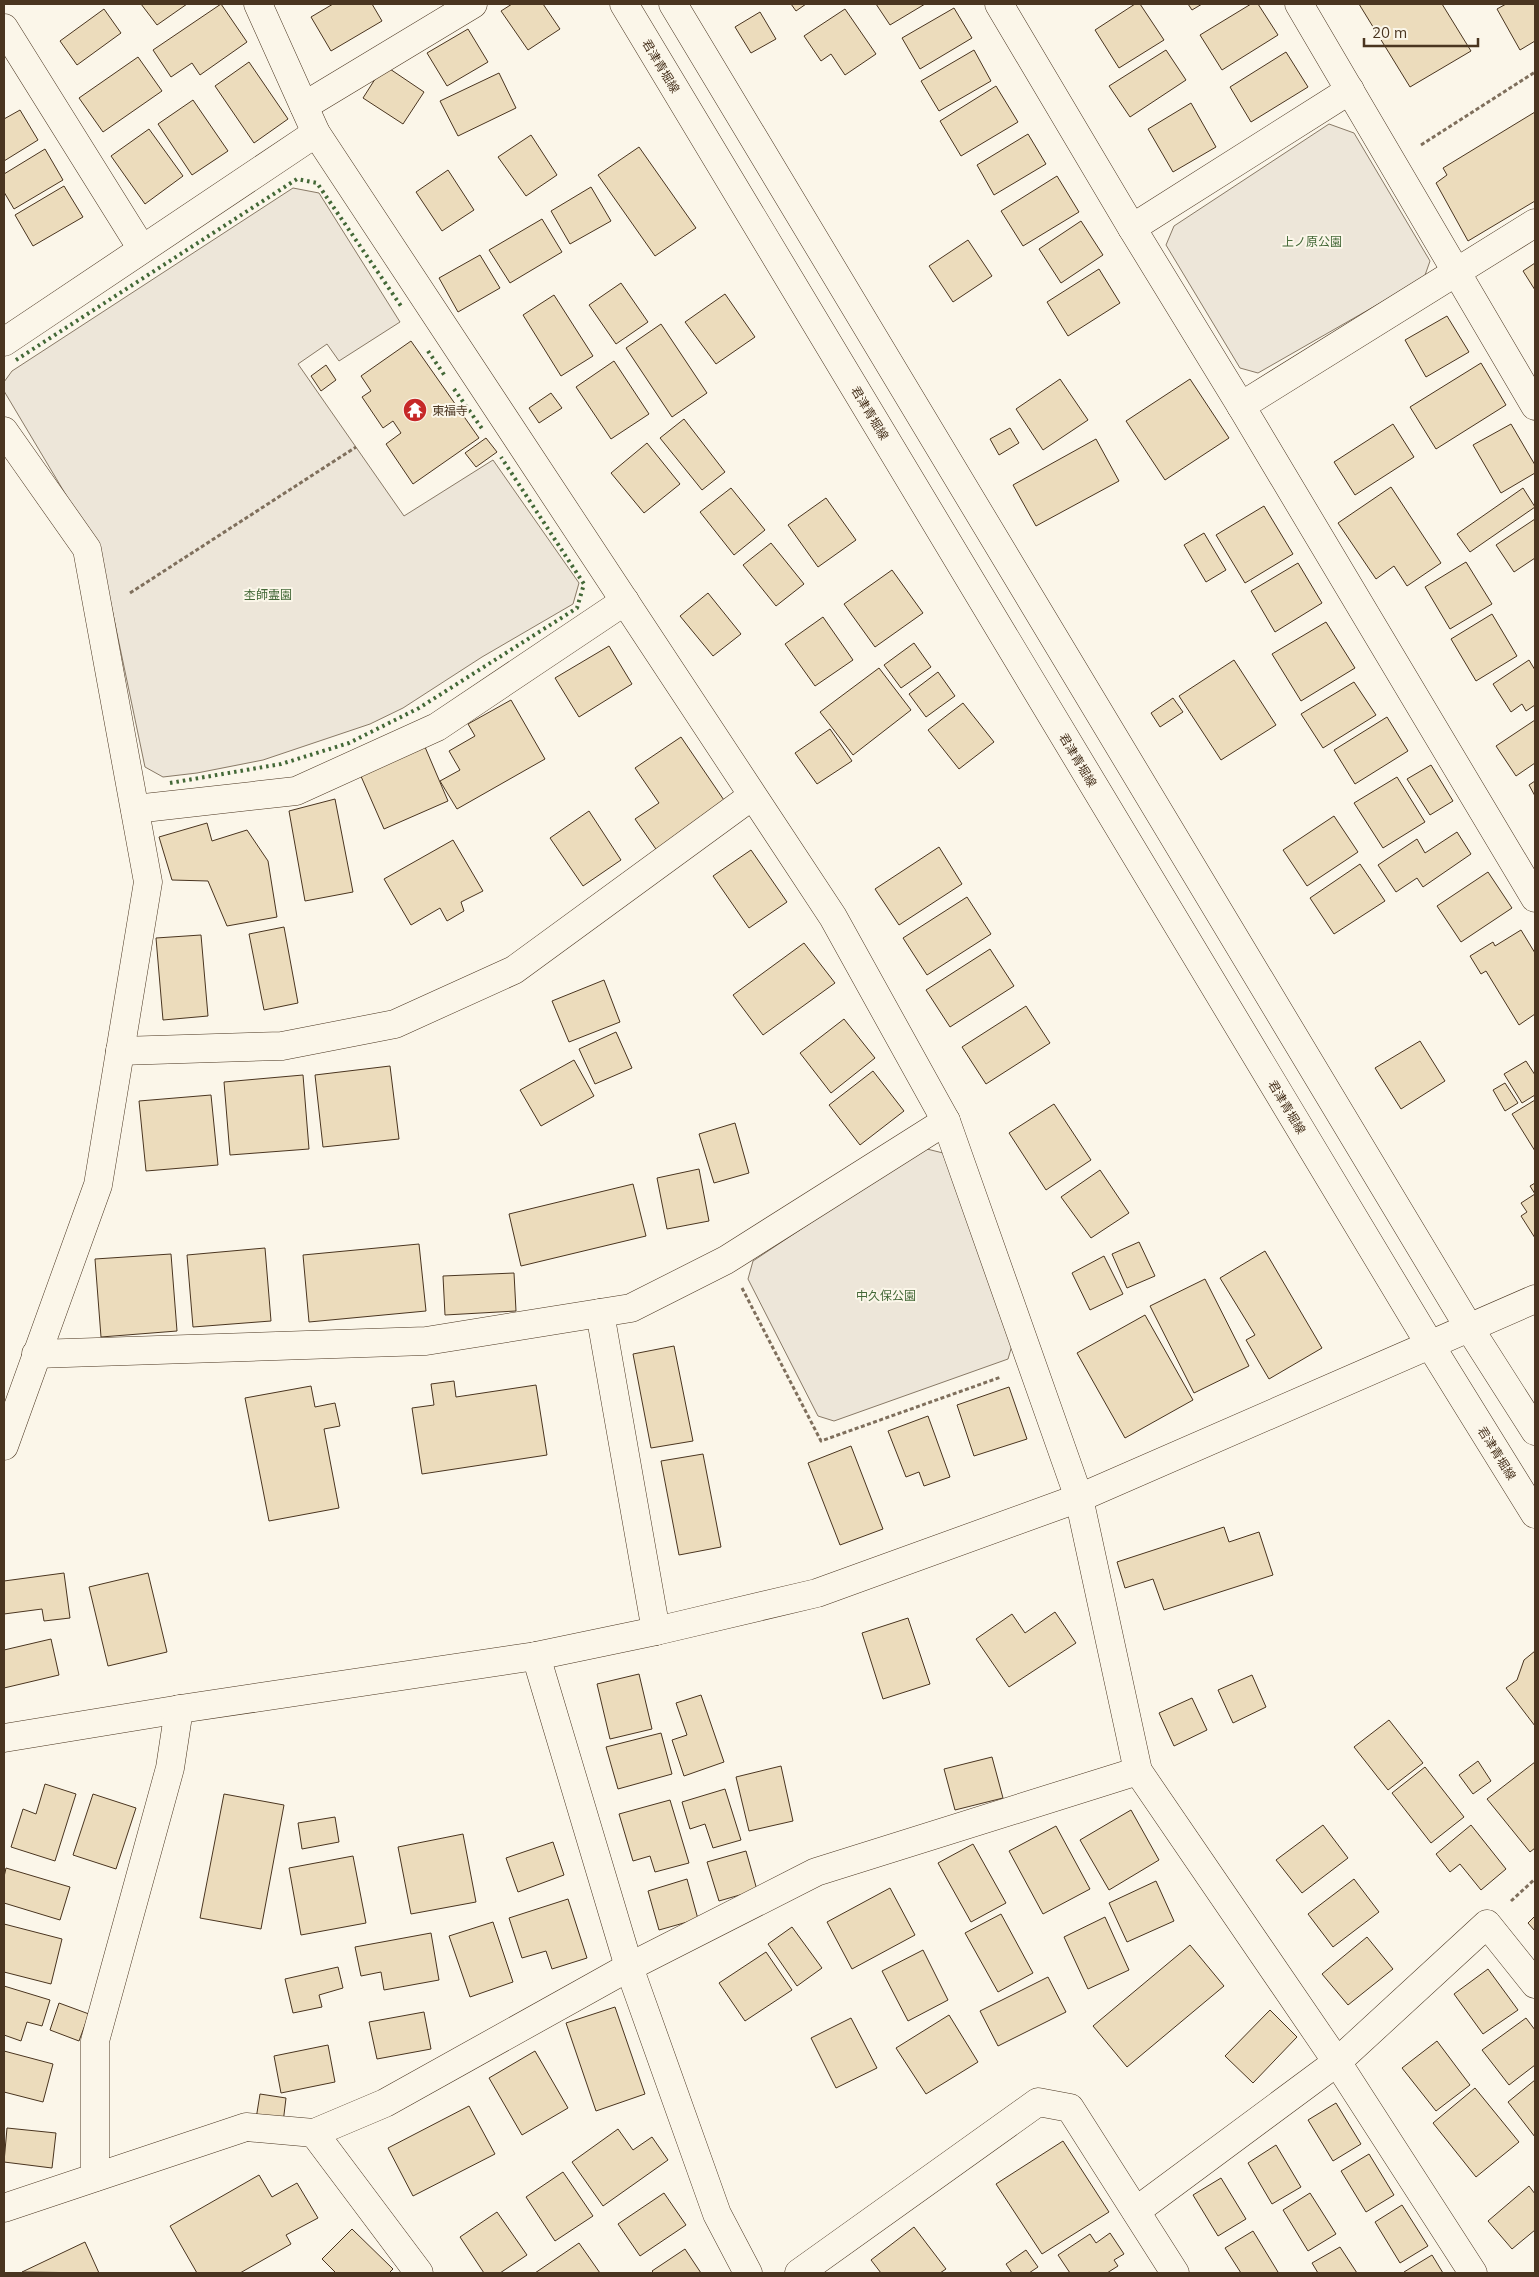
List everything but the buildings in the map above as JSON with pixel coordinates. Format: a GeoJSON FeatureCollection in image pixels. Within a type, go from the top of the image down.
{"type":"FeatureCollection","features":[{"type":"Feature","properties":{"kind":"street"},"geometry":{"type":"LineString","coordinates":[[258,4],[316,133],[833,916],[946,1121],[1079,1498],[1138,1771],[1337,2062],[1473,2273]]}},
{"type":"Feature","properties":{"kind":"street"},"geometry":{"type":"LineString","coordinates":[[304,106],[473,4]]}},
{"type":"Feature","properties":{"kind":"street","name":"君津青堀線"},"geometry":{"type":"LineString","coordinates":[[624,4],[1429,1343],[1535,1514]]}},
{"type":"Feature","properties":{"kind":"street"},"geometry":{"type":"LineString","coordinates":[[673,4],[1468,1326],[1535,1431]]}},
{"type":"Feature","properties":{"kind":"street"},"geometry":{"type":"LineString","coordinates":[[999,4],[1535,898]]}},
{"type":"Feature","properties":{"kind":"street"},"geometry":{"type":"LineString","coordinates":[[1300,4],[1535,406]]}},
{"type":"Feature","properties":{"kind":"street"},"geometry":{"type":"LineString","coordinates":[[4,28],[142,249]]}},
{"type":"Feature","properties":{"kind":"street"},"geometry":{"type":"LineString","coordinates":[[1132,228],[1350,90]]}},
{"type":"Feature","properties":{"kind":"street"},"geometry":{"type":"LineString","coordinates":[[4,342],[316,133]]}},
{"type":"Feature","properties":{"kind":"street"},"geometry":{"type":"LineString","coordinates":[[1241,406],[1456,271],[1535,224]]}},
{"type":"Feature","properties":{"kind":"street"},"geometry":{"type":"LineString","coordinates":[[4,431],[87,549],[148,882],[98,1185],[4,1446]]}},
{"type":"Feature","properties":{"kind":"street"},"geometry":{"type":"LineString","coordinates":[[135,809],[296,791],[437,727],[624,602]]}},
{"type":"Feature","properties":{"kind":"street"},"geometry":{"type":"LineString","coordinates":[[120,1051],[282,1046],[395,1024],[514,970],[752,796]]}},
{"type":"Feature","properties":{"kind":"street"},"geometry":{"type":"LineString","coordinates":[[36,1354],[426,1341],[630,1308],[726,1260],[946,1121]]}},
{"type":"Feature","properties":{"kind":"street"},"geometry":{"type":"LineString","coordinates":[[4,1738],[179,1709],[536,1656],[656,1631],[817,1593],[1079,1498],[1429,1343],[1535,1299]]}},
{"type":"Feature","properties":{"kind":"street"},"geometry":{"type":"LineString","coordinates":[[600,1313],[656,1631]]}},
{"type":"Feature","properties":{"kind":"street"},"geometry":{"type":"LineString","coordinates":[[536,1656],[629,1967],[717,2214],[748,2273]]}},
{"type":"Feature","properties":{"kind":"street"},"geometry":{"type":"LineString","coordinates":[[94,2177],[95,2041],[170,1768],[179,1709]]}},
{"type":"Feature","properties":{"kind":"street"},"geometry":{"type":"LineString","coordinates":[[4,2208],[246,2127],[314,2133],[385,2103],[629,1967],[816,1872],[1138,1771]]}},
{"type":"Feature","properties":{"kind":"street"},"geometry":{"type":"LineString","coordinates":[[1136,2211],[1337,2062],[1487,1924],[1535,1984]]}},
{"type":"Feature","properties":{"kind":"street"},"geometry":{"type":"LineString","coordinates":[[799,2273],[1038,2102],[1070,2108],[1175,2273]]}},
{"type":"Feature","properties":{"kind":"street"},"geometry":{"type":"LineString","coordinates":[[314,2133],[419,2273]]}},
{"type":"Feature","properties":{"kind":"path"},"geometry":{"type":"LineString","coordinates":[[1392,162],[1535,72]]}},
{"type":"Feature","properties":{"kind":"path"},"geometry":{"type":"LineString","coordinates":[[121,598],[356,447]]}},
{"type":"Feature","properties":{"kind":"path"},"geometry":{"type":"LineString","coordinates":[[726,1260],[821,1441],[1032,1365]]}},
{"type":"Feature","properties":{"kind":"green space","name":"上ノ原公園"},"geometry":{"type":"Polygon","coordinates":[[[1329,124],[1354,133],[1430,261],[1424,278],[1258,373],[1240,368],[1166,245],[1174,226],[1329,124]]]}},
{"type":"Feature","properties":{"kind":"green space","name":"杢師霊園"},"geometry":{"type":"Polygon","coordinates":[[[293,188],[319,193],[400,322],[339,361],[327,344],[298,364],[404,516],[493,460],[579,583],[573,604],[482,657],[403,708],[370,724],[263,760],[197,773],[163,777],[145,767],[100,552],[4,391],[4,382],[12,371],[293,188]]]}},
{"type":"Feature","properties":{"kind":"green space","name":"中久保公園"},"geometry":{"type":"Polygon","coordinates":[[[923,1148],[943,1153],[1013,1342],[1008,1359],[834,1421],[818,1416],[748,1279],[753,1261],[923,1148]]]}},
{"type":"Feature","properties":{"kind":"hedge"},"geometry":{"type":"LineString","coordinates":[[16,360],[297,179],[317,183],[401,306]]}},
{"type":"Feature","properties":{"kind":"hedge"},"geometry":{"type":"LineString","coordinates":[[428,351],[445,376]]}},
{"type":"Feature","properties":{"kind":"hedge"},"geometry":{"type":"LineString","coordinates":[[454,389],[483,430]]}},
{"type":"Feature","properties":{"kind":"hedge"},"geometry":{"type":"LineString","coordinates":[[170,783],[281,764],[349,743],[419,708],[577,608],[584,584],[501,457]]}},
{"type":"Feature","properties":{"kind":"place","name":"東福寺"},"geometry":{"type":"Point","coordinates":[415,410]}}]}
